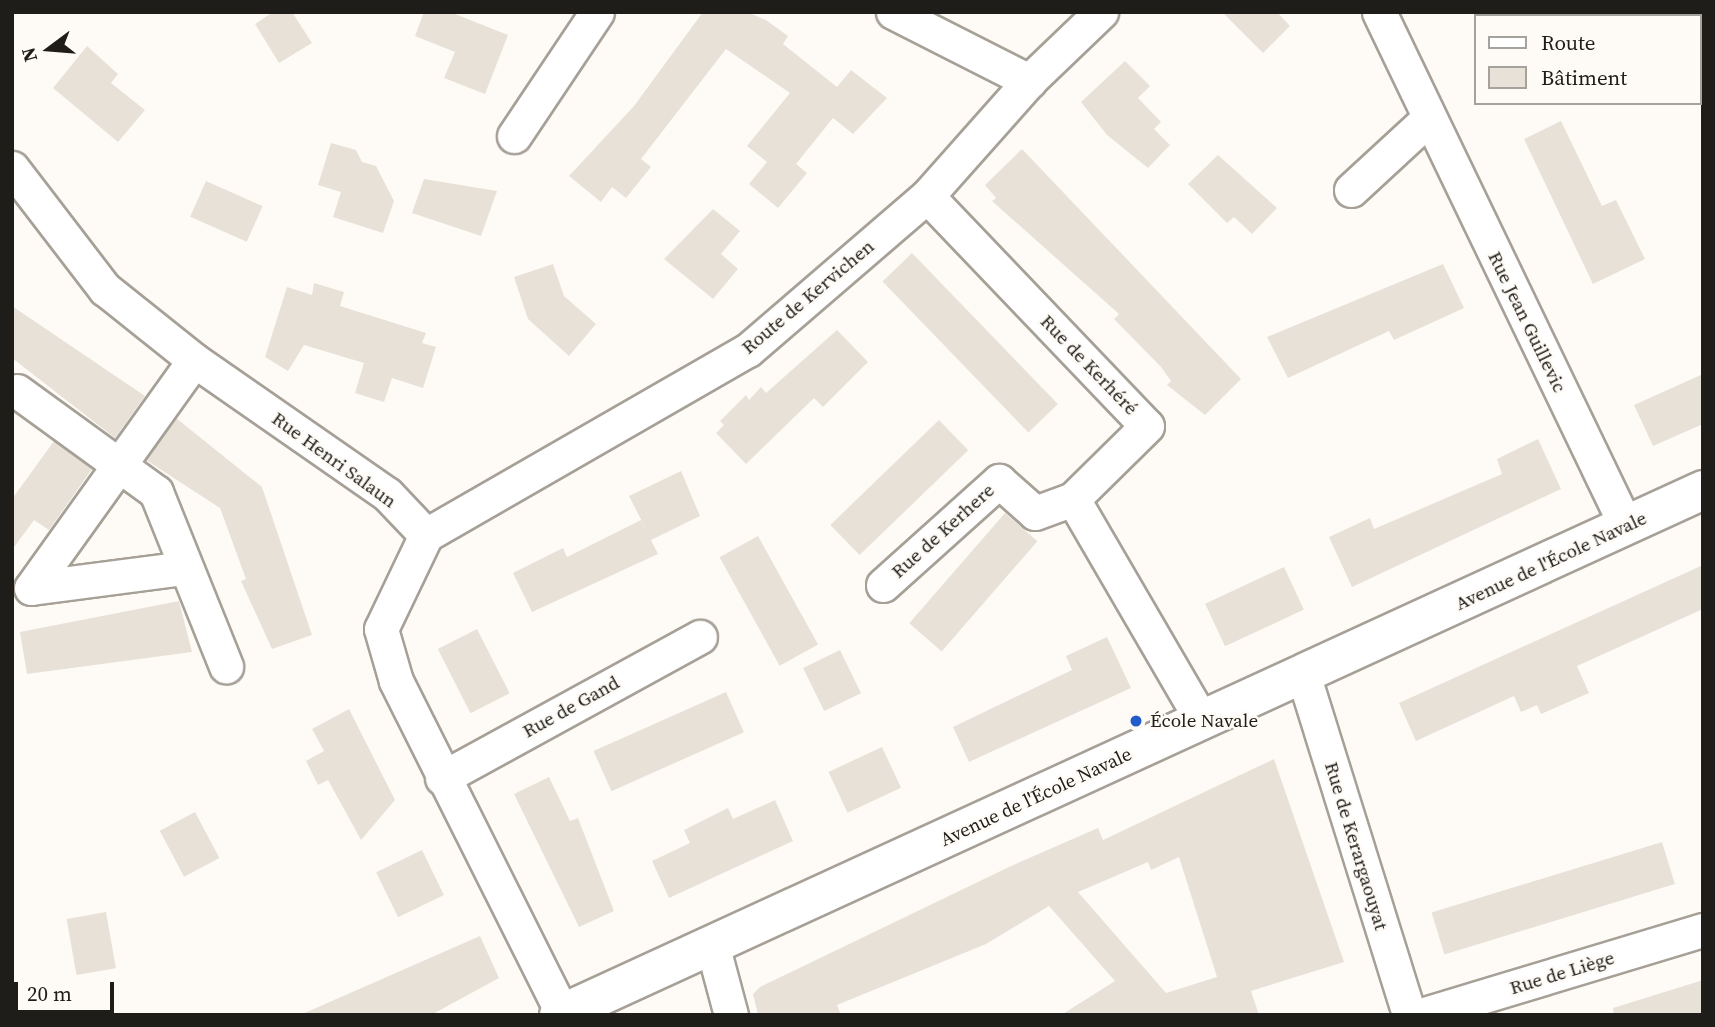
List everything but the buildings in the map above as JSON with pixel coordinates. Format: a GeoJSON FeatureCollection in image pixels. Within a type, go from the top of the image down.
{"type":"FeatureCollection","features":[{"type":"Feature","properties":{"kind":"street"},"geometry":{"type":"LineString","coordinates":[[514,136],[597,12]]}},
{"type":"Feature","properties":{"kind":"street"},"geometry":{"type":"LineString","coordinates":[[893,12],[1029,81]]}},
{"type":"Feature","properties":{"kind":"street","name":"Route de Kervichen"},"geometry":{"type":"LineString","coordinates":[[426,536],[748,350],[927,196],[1029,81],[1101,12]]}},
{"type":"Feature","properties":{"kind":"street","name":"Rue Jean Guillevic"},"geometry":{"type":"LineString","coordinates":[[1379,12],[1626,526]]}},
{"type":"Feature","properties":{"kind":"street"},"geometry":{"type":"LineString","coordinates":[[1351,190],[1429,118]]}},
{"type":"Feature","properties":{"kind":"street","name":"Rue Henri Salaun"},"geometry":{"type":"LineString","coordinates":[[12,167],[105,289],[194,360],[387,494],[426,536]]}},
{"type":"Feature","properties":{"kind":"street","name":"Rue de Kerhéré"},"geometry":{"type":"LineString","coordinates":[[927,196],[1147,426],[1073,499]]}},
{"type":"Feature","properties":{"kind":"street"},"geometry":{"type":"LineString","coordinates":[[184,568],[31,588],[120,469],[194,360]]}},
{"type":"Feature","properties":{"kind":"street"},"geometry":{"type":"LineString","coordinates":[[16,391],[120,469],[156,492],[184,568],[226,666]]}},
{"type":"Feature","properties":{"kind":"street","name":"Rue de Kerhere"},"geometry":{"type":"LineString","coordinates":[[883,585],[999,481],[1035,513],[1073,499]]}},
{"type":"Feature","properties":{"kind":"street","name":"Avenue de l'École Navale"},"geometry":{"type":"LineString","coordinates":[[560,1014],[1304,677],[1703,490]]}},
{"type":"Feature","properties":{"kind":"street"},"geometry":{"type":"LineString","coordinates":[[1073,499],[1202,721]]}},
{"type":"Feature","properties":{"kind":"street"},"geometry":{"type":"LineString","coordinates":[[426,536],[381,629],[396,681],[560,1014]]}},
{"type":"Feature","properties":{"kind":"street","name":"Rue de Gand"},"geometry":{"type":"LineString","coordinates":[[442,778],[700,637]]}},
{"type":"Feature","properties":{"kind":"street","name":"Rue de Kerargaouyat"},"geometry":{"type":"LineString","coordinates":[[1304,677],[1409,1015]]}},
{"type":"Feature","properties":{"kind":"street","name":"Rue de Liège"},"geometry":{"type":"LineString","coordinates":[[1421,1015],[1703,930]]}},
{"type":"Feature","properties":{"kind":"street"},"geometry":{"type":"LineString","coordinates":[[712,944],[731,1015]]}},
{"type":"Feature","properties":{"kind":"place","name":"École Navale"},"geometry":{"type":"Point","coordinates":[1136,721]}}]}
